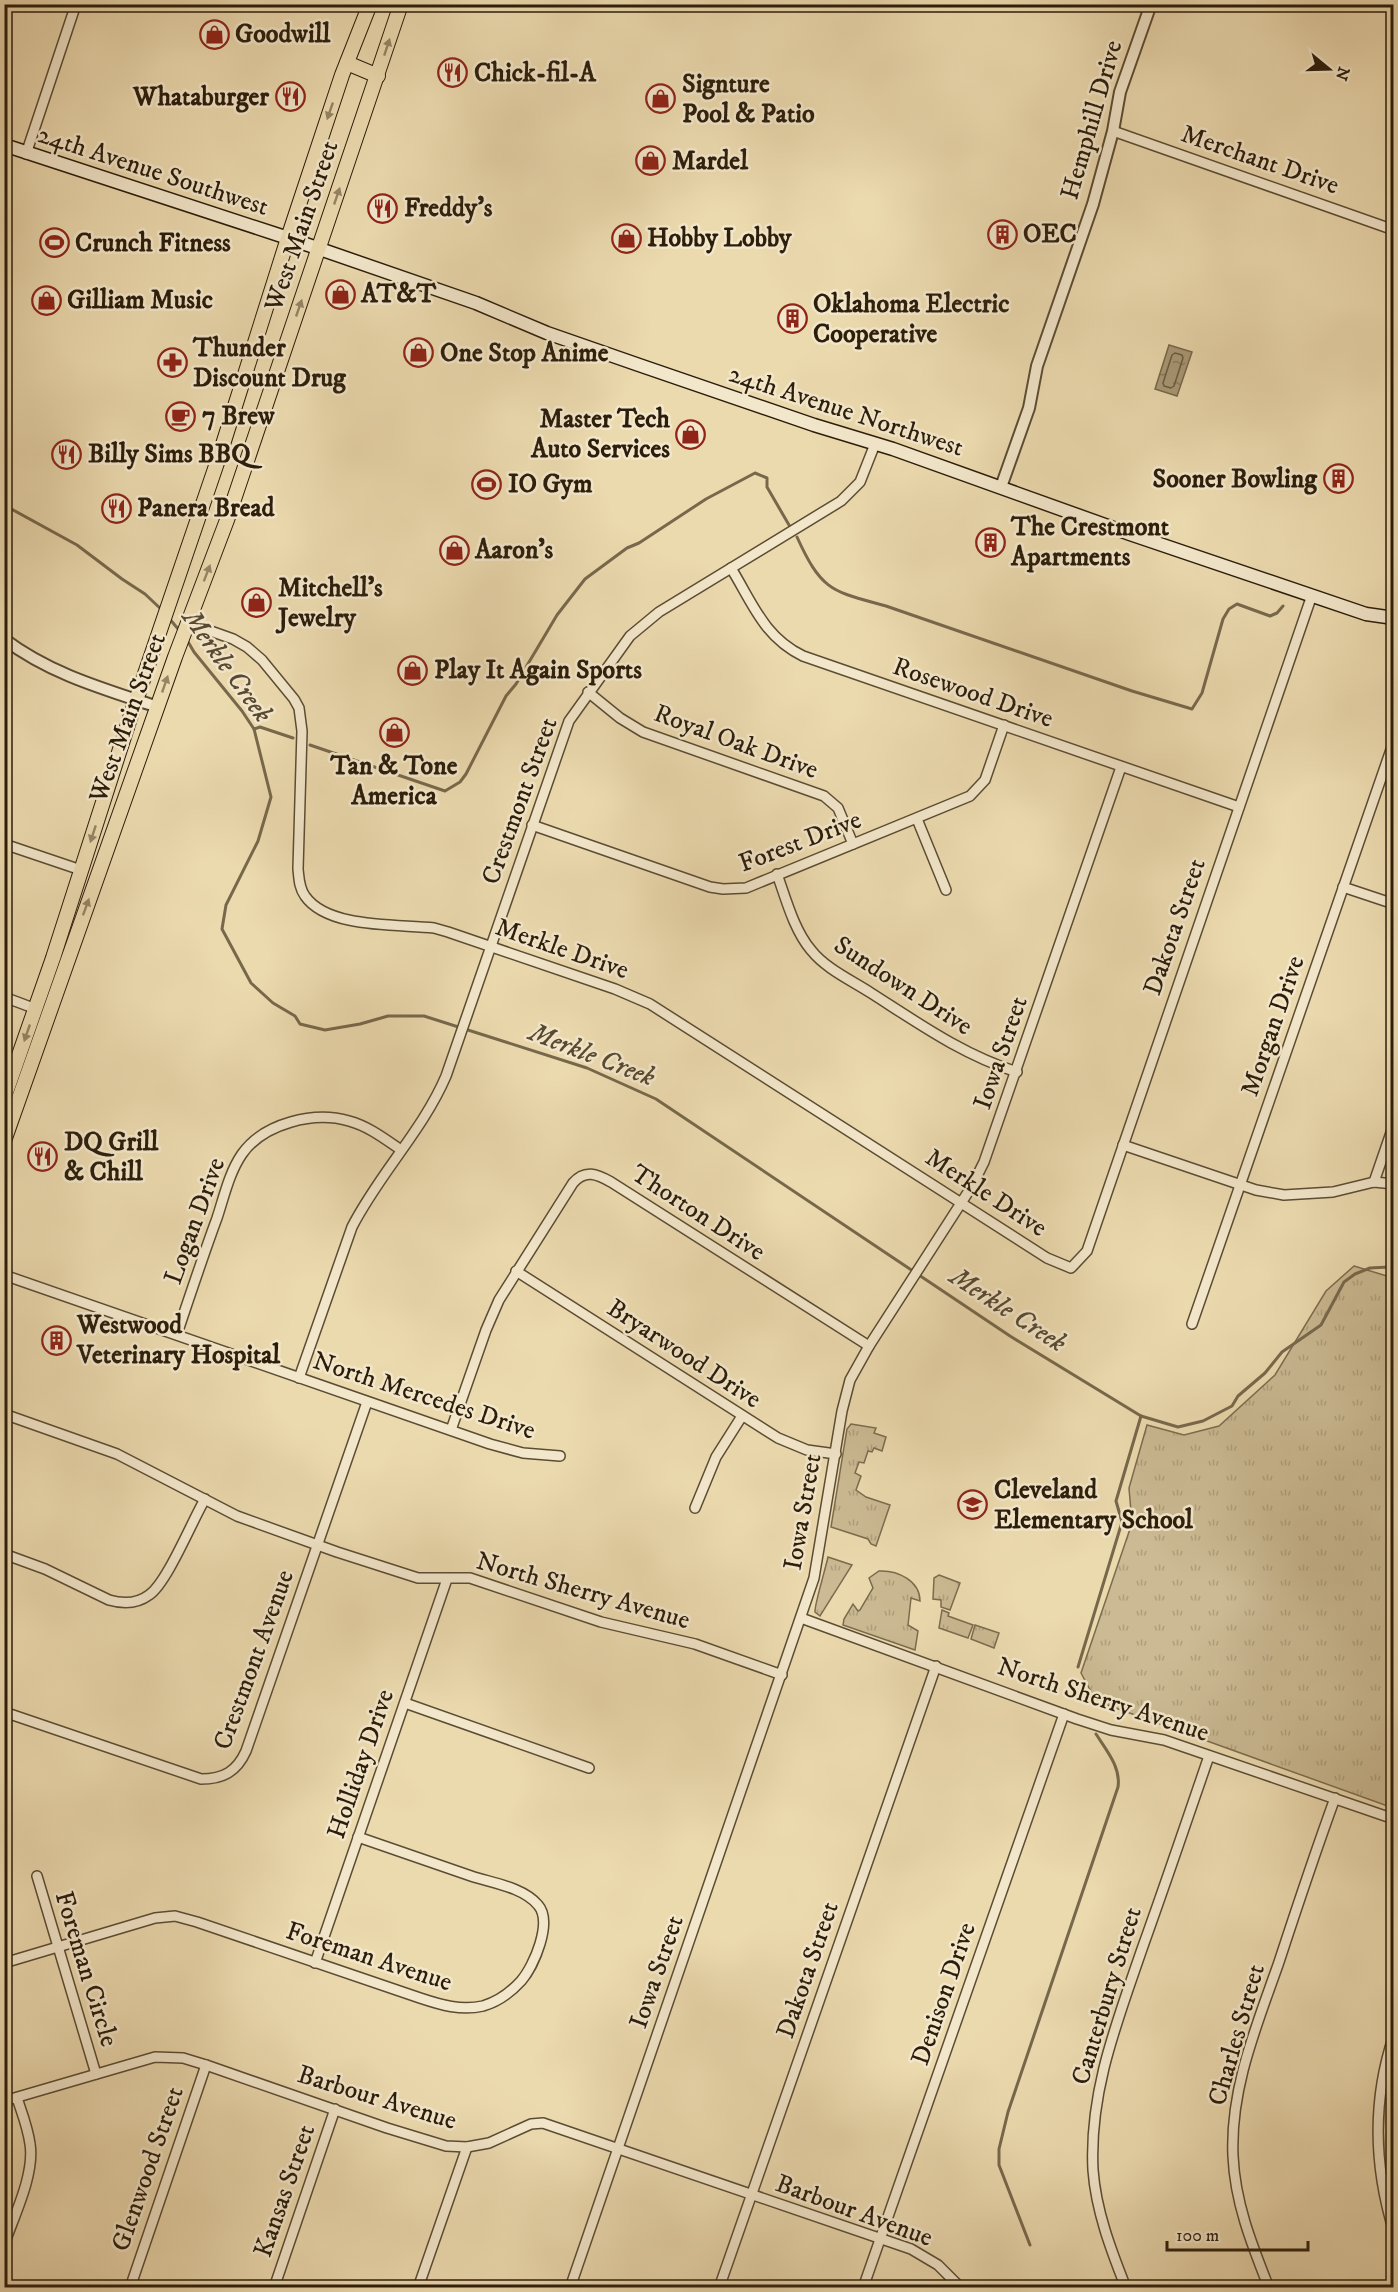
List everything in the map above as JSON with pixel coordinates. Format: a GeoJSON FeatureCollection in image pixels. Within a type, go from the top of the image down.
{"type":"FeatureCollection","features":[{"type":"Feature","properties":{"kind":"main road","name":"West Main Street"},"geometry":{"type":"LineString","coordinates":[[4,1098],[36,1009],[136,700],[219,457],[288,238],[347,63],[370,4]]}},
{"type":"Feature","properties":{"kind":"main road","name":"West Main Street"},"geometry":{"type":"LineString","coordinates":[[4,1141],[174,657],[227,520],[401,4]]}},
{"type":"Feature","properties":{"kind":"main road"},"geometry":{"type":"LineString","coordinates":[[347,63],[378,76]]}},
{"type":"Feature","properties":{"kind":"main road","name":"24th Avenue Southwest"},"geometry":{"type":"LineString","coordinates":[[4,145],[288,238]]}},
{"type":"Feature","properties":{"kind":"main road","name":"24th Avenue Northwest"},"geometry":{"type":"LineString","coordinates":[[288,238],[476,303],[547,333],[1002,487],[1130,534],[1366,614],[1394,618]]}},
{"type":"Feature","properties":{"kind":"street"},"geometry":{"type":"LineString","coordinates":[[26,153],[76,4]]}},
{"type":"Feature","properties":{"kind":"street","name":"Hemphill Drive"},"geometry":{"type":"LineString","coordinates":[[1002,487],[1029,408],[1035,371],[1093,204],[1113,130],[1120,92],[1151,4]]}},
{"type":"Feature","properties":{"kind":"street","name":"Merchant Drive"},"geometry":{"type":"LineString","coordinates":[[1113,130],[1394,230]]}},
{"type":"Feature","properties":{"kind":"street","name":"Crestmont Street"},"geometry":{"type":"LineString","coordinates":[[299,1378],[352,1227],[433,1102],[446,1076],[569,720],[638,628],[659,612],[848,495],[865,472],[875,444]]}},
{"type":"Feature","properties":{"kind":"street","name":"Rosewood Drive"},"geometry":{"type":"LineString","coordinates":[[731,568],[771,634],[791,651],[1239,807]]}},
{"type":"Feature","properties":{"kind":"street","name":"Dakota Street"},"geometry":{"type":"LineString","coordinates":[[1071,1268],[1087,1251],[1312,595]]}},
{"type":"Feature","properties":{"kind":"street","name":"Merkle Drive"},"geometry":{"type":"LineString","coordinates":[[187,626],[233,639],[247,647],[262,660],[299,708],[302,731],[298,868],[301,888],[312,904],[324,912],[346,919],[434,928],[615,989],[650,1004],[1047,1258],[1071,1268]]}},
{"type":"Feature","properties":{"kind":"street"},"geometry":{"type":"LineString","coordinates":[[4,639],[41,664],[101,689],[158,707]]}},
{"type":"Feature","properties":{"kind":"street","name":"Royal Oak Drive"},"geometry":{"type":"LineString","coordinates":[[588,692],[620,718],[643,732],[824,796],[838,808],[853,843]]}},
{"type":"Feature","properties":{"kind":"street","name":"Forest Drive"},"geometry":{"type":"LineString","coordinates":[[532,825],[723,890],[746,888],[970,796],[981,787],[1004,725]]}},
{"type":"Feature","properties":{"kind":"street","name":"Morgan Drive"},"geometry":{"type":"LineString","coordinates":[[1192,1324],[1394,741]]}},
{"type":"Feature","properties":{"kind":"street","name":"Iowa Street"},"geometry":{"type":"LineString","coordinates":[[570,2288],[816,1571],[845,1393],[869,1346],[984,1162],[1122,767]]}},
{"type":"Feature","properties":{"kind":"street"},"geometry":{"type":"LineString","coordinates":[[917,819],[946,890]]}},
{"type":"Feature","properties":{"kind":"street"},"geometry":{"type":"LineString","coordinates":[[4,844],[81,870]]}},
{"type":"Feature","properties":{"kind":"street","name":"Sundown Drive"},"geometry":{"type":"LineString","coordinates":[[777,874],[804,939],[815,956],[955,1046],[980,1059],[1017,1072]]}},
{"type":"Feature","properties":{"kind":"street"},"geometry":{"type":"LineString","coordinates":[[1343,887],[1394,904]]}},
{"type":"Feature","properties":{"kind":"street"},"geometry":{"type":"LineString","coordinates":[[4,997],[36,1009]]}},
{"type":"Feature","properties":{"kind":"street","name":"Logan Drive"},"geometry":{"type":"LineString","coordinates":[[177,1334],[229,1181],[242,1154],[256,1140],[275,1128],[300,1120],[340,1118],[368,1129],[401,1150]]}},
{"type":"Feature","properties":{"kind":"street"},"geometry":{"type":"LineString","coordinates":[[1374,1182],[1394,1124]]}},
{"type":"Feature","properties":{"kind":"street"},"geometry":{"type":"LineString","coordinates":[[1123,1144],[1241,1185],[1275,1194],[1297,1196],[1333,1192],[1374,1182],[1394,1184]]}},
{"type":"Feature","properties":{"kind":"street","name":"Thorton Drive"},"geometry":{"type":"LineString","coordinates":[[516,1271],[573,1183],[581,1176],[595,1174],[869,1346]]}},
{"type":"Feature","properties":{"kind":"street"},"geometry":{"type":"LineString","coordinates":[[451,1430],[486,1330],[499,1300],[516,1271]]}},
{"type":"Feature","properties":{"kind":"street","name":"Bryarwood Drive"},"geometry":{"type":"LineString","coordinates":[[516,1271],[742,1416],[792,1445],[819,1453],[836,1454]]}},
{"type":"Feature","properties":{"kind":"street","name":"North Mercedes Drive"},"geometry":{"type":"LineString","coordinates":[[4,1275],[510,1450],[560,1456]]}},
{"type":"Feature","properties":{"kind":"street","name":"Crestmont Avenue"},"geometry":{"type":"LineString","coordinates":[[4,1712],[189,1775],[210,1779],[227,1774],[238,1765],[246,1751],[367,1402]]}},
{"type":"Feature","properties":{"kind":"street","name":"North Sherry Avenue"},"geometry":{"type":"LineString","coordinates":[[4,1414],[117,1454],[254,1523],[404,1575],[418,1578],[470,1578],[601,1622],[695,1644],[782,1675]]}},
{"type":"Feature","properties":{"kind":"street"},"geometry":{"type":"LineString","coordinates":[[695,1508],[716,1457],[742,1416]]}},
{"type":"Feature","properties":{"kind":"street"},"geometry":{"type":"LineString","coordinates":[[4,1554],[45,1569],[109,1600],[119,1603],[135,1602],[151,1594],[163,1579],[206,1499]]}},
{"type":"Feature","properties":{"kind":"street","name":"Holliday Drive"},"geometry":{"type":"LineString","coordinates":[[315,1963],[447,1579]]}},
{"type":"Feature","properties":{"kind":"street","name":"North Sherry Avenue"},"geometry":{"type":"LineString","coordinates":[[801,1618],[1102,1727],[1164,1740],[1394,1819]]}},
{"type":"Feature","properties":{"kind":"street","name":"Dakota Street"},"geometry":{"type":"LineString","coordinates":[[719,2288],[936,1666]]}},
{"type":"Feature","properties":{"kind":"street"},"geometry":{"type":"LineString","coordinates":[[405,1703],[589,1768]]}},
{"type":"Feature","properties":{"kind":"street","name":"Denison Drive"},"geometry":{"type":"LineString","coordinates":[[863,2288],[1064,1714]]}},
{"type":"Feature","properties":{"kind":"street","name":"Canterbury Street"},"geometry":{"type":"LineString","coordinates":[[1126,2288],[1096,2195],[1093,2146],[1096,2099],[1116,2028],[1209,1756]]}},
{"type":"Feature","properties":{"kind":"street","name":"Charles Street"},"geometry":{"type":"LineString","coordinates":[[1269,2288],[1248,2235],[1236,2184],[1233,2140],[1237,2095],[1255,2032],[1335,1798]]}},
{"type":"Feature","properties":{"kind":"street","name":"Foreman Avenue"},"geometry":{"type":"LineString","coordinates":[[4,1963],[155,1918],[175,1916],[440,2004],[466,2008],[485,2005],[505,1995],[525,1976],[534,1960],[544,1922],[540,1907],[529,1897],[358,1837]]}},
{"type":"Feature","properties":{"kind":"street","name":"Foreman Circle"},"geometry":{"type":"LineString","coordinates":[[37,1876],[96,2074]]}},
{"type":"Feature","properties":{"kind":"street"},"geometry":{"type":"LineString","coordinates":[[1394,2036],[1381,2088],[1378,2146],[1383,2191],[1394,2232]]}},
{"type":"Feature","properties":{"kind":"street","name":"Barbour Avenue"},"geometry":{"type":"LineString","coordinates":[[4,2101],[164,2056],[183,2058],[206,2065],[446,2146],[467,2147],[489,2143],[527,2125],[537,2123],[551,2125],[912,2250],[938,2265],[961,2288]]}},
{"type":"Feature","properties":{"kind":"street","name":"Glenwood Street"},"geometry":{"type":"LineString","coordinates":[[129,2288],[206,2065]]}},
{"type":"Feature","properties":{"kind":"street"},"geometry":{"type":"LineString","coordinates":[[4,2245],[31,2158],[31,2145],[17,2097]]}},
{"type":"Feature","properties":{"kind":"street","name":"Kansas Street"},"geometry":{"type":"LineString","coordinates":[[274,2288],[335,2109]]}},
{"type":"Feature","properties":{"kind":"street"},"geometry":{"type":"LineString","coordinates":[[418,2288],[467,2147]]}},
{"type":"Feature","properties":{"kind":"green space"},"geometry":{"type":"Polygon","coordinates":[[[1354,1266],[1390,1277],[1393,1280],[1393,1808],[1096,1701],[1081,1673],[1132,1523],[1129,1488],[1147,1425],[1184,1435],[1219,1426],[1275,1375],[1326,1291],[1354,1266]]]}},
{"type":"Feature","properties":{"kind":"green space"},"geometry":{"type":"Polygon","coordinates":[[[851,1424],[876,1428],[874,1433],[886,1437],[882,1451],[874,1448],[872,1452],[868,1451],[864,1463],[859,1462],[855,1473],[861,1476],[856,1490],[866,1497],[890,1505],[876,1546],[868,1539],[831,1527],[847,1429],[851,1424]]]}},
{"type":"Feature","properties":{"kind":"green space"},"geometry":{"type":"Polygon","coordinates":[[[828,1557],[852,1565],[820,1616],[815,1612],[815,1608],[828,1557]]]}},
{"type":"Feature","properties":{"kind":"green space"},"geometry":{"type":"Polygon","coordinates":[[[879,1571],[893,1572],[907,1578],[919,1594],[920,1601],[911,1598],[908,1625],[918,1631],[915,1650],[843,1625],[853,1604],[858,1611],[860,1610],[873,1588],[869,1578],[879,1571]]]}},
{"type":"Feature","properties":{"kind":"green space"},"geometry":{"type":"Polygon","coordinates":[[[939,1575],[960,1583],[950,1610],[941,1607],[941,1600],[933,1599],[934,1578],[939,1575]]]}},
{"type":"Feature","properties":{"kind":"green space"},"geometry":{"type":"Polygon","coordinates":[[[942,1610],[949,1613],[948,1616],[973,1625],[968,1638],[939,1628],[942,1610]]]}},
{"type":"Feature","properties":{"kind":"green space"},"geometry":{"type":"Polygon","coordinates":[[[975,1625],[999,1633],[994,1648],[971,1639],[975,1625]]]}},
{"type":"Feature","properties":{"kind":"water"},"geometry":{"type":"Polygon","coordinates":[[[1169,345],[1192,352],[1177,396],[1155,389],[1169,345]]]}},
{"type":"Feature","properties":{"kind":"waterway"},"geometry":{"type":"LineString","coordinates":[[310,745],[445,791],[460,782],[466,774],[506,696],[516,684],[557,615],[585,579],[627,548],[639,543],[706,499],[755,473],[767,478],[767,487],[789,525]]}},
{"type":"Feature","properties":{"kind":"waterway","name":"Merkle Creek"},"geometry":{"type":"LineString","coordinates":[[4,505],[77,545],[145,594],[162,610]]}},
{"type":"Feature","properties":{"kind":"waterway"},"geometry":{"type":"LineString","coordinates":[[797,537],[814,569],[822,579],[841,592],[1132,691],[1192,709],[1202,693],[1223,619],[1229,609],[1237,604],[1270,616],[1277,613],[1283,606]]}},
{"type":"Feature","properties":{"kind":"waterway","name":"Merkle Creek"},"geometry":{"type":"LineString","coordinates":[[168,617],[179,630]]}},
{"type":"Feature","properties":{"kind":"waterway","name":"Merkle Creek"},"geometry":{"type":"LineString","coordinates":[[187,640],[254,729],[271,797],[258,841],[226,905],[222,929],[251,983],[273,1003],[295,1016],[300,1024],[325,1030],[388,1016],[424,1016],[587,1068],[656,1099],[1010,1336],[1141,1416],[1178,1427],[1203,1421],[1232,1406],[1238,1396],[1265,1373],[1282,1352],[1321,1325],[1344,1282],[1355,1274],[1370,1268],[1394,1269]]}},
{"type":"Feature","properties":{"kind":"waterway"},"geometry":{"type":"LineString","coordinates":[[254,729],[260,727],[293,738]]}},
{"type":"Feature","properties":{"kind":"waterway"},"geometry":{"type":"LineString","coordinates":[[1078,1667],[1122,1522],[1116,1501],[1141,1416]]}},
{"type":"Feature","properties":{"kind":"waterway"},"geometry":{"type":"LineString","coordinates":[[1030,2245],[999,2165],[999,2149],[1008,2112],[1118,1787],[1115,1766],[1096,1734]]}},
{"type":"Feature","properties":{"kind":"place","name":"Goodwill"},"geometry":{"type":"Point","coordinates":[214,34]}},
{"type":"Feature","properties":{"kind":"place","name":"Chick-fil-A"},"geometry":{"type":"Point","coordinates":[453,73]}},
{"type":"Feature","properties":{"kind":"place","name":"Whataburger"},"geometry":{"type":"Point","coordinates":[290,97]}},
{"type":"Feature","properties":{"kind":"place","name":"Signture Pool & Patio"},"geometry":{"type":"Point","coordinates":[661,99]}},
{"type":"Feature","properties":{"kind":"place","name":"Mardel"},"geometry":{"type":"Point","coordinates":[651,161]}},
{"type":"Feature","properties":{"kind":"place","name":"Freddy's"},"geometry":{"type":"Point","coordinates":[383,208]}},
{"type":"Feature","properties":{"kind":"place","name":"OEC"},"geometry":{"type":"Point","coordinates":[1002,234]}},
{"type":"Feature","properties":{"kind":"place","name":"Hobby Lobby"},"geometry":{"type":"Point","coordinates":[626,238]}},
{"type":"Feature","properties":{"kind":"place","name":"Crunch Fitness"},"geometry":{"type":"Point","coordinates":[54,243]}},
{"type":"Feature","properties":{"kind":"place","name":"AT&T"},"geometry":{"type":"Point","coordinates":[340,294]}},
{"type":"Feature","properties":{"kind":"place","name":"Gilliam Music"},"geometry":{"type":"Point","coordinates":[46,300]}},
{"type":"Feature","properties":{"kind":"place","name":"Oklahoma Electric Cooperative"},"geometry":{"type":"Point","coordinates":[792,319]}},
{"type":"Feature","properties":{"kind":"place","name":"One Stop Anime"},"geometry":{"type":"Point","coordinates":[419,353]}},
{"type":"Feature","properties":{"kind":"place","name":"Thunder Discount Drug"},"geometry":{"type":"Point","coordinates":[172,363]}},
{"type":"Feature","properties":{"kind":"place","name":"7 Brew"},"geometry":{"type":"Point","coordinates":[181,416]}},
{"type":"Feature","properties":{"kind":"place","name":"Master Tech Auto Services"},"geometry":{"type":"Point","coordinates":[691,434]}},
{"type":"Feature","properties":{"kind":"place","name":"Billy Sims BBQ"},"geometry":{"type":"Point","coordinates":[67,454]}},
{"type":"Feature","properties":{"kind":"place","name":"Sooner Bowling"},"geometry":{"type":"Point","coordinates":[1338,479]}},
{"type":"Feature","properties":{"kind":"place","name":"IO Gym"},"geometry":{"type":"Point","coordinates":[487,484]}},
{"type":"Feature","properties":{"kind":"place","name":"Panera Bread"},"geometry":{"type":"Point","coordinates":[116,508]}},
{"type":"Feature","properties":{"kind":"place","name":"The Crestmont Apartments"},"geometry":{"type":"Point","coordinates":[990,542]}},
{"type":"Feature","properties":{"kind":"place","name":"Aaron's"},"geometry":{"type":"Point","coordinates":[454,550]}},
{"type":"Feature","properties":{"kind":"place","name":"Mitchell's Jewelry"},"geometry":{"type":"Point","coordinates":[257,603]}},
{"type":"Feature","properties":{"kind":"place","name":"Play It Again Sports"},"geometry":{"type":"Point","coordinates":[413,670]}},
{"type":"Feature","properties":{"kind":"place","name":"Tan & Tone America"},"geometry":{"type":"Point","coordinates":[394,732]}},
{"type":"Feature","properties":{"kind":"place","name":"DQ Grill & Chill"},"geometry":{"type":"Point","coordinates":[43,1157]}},
{"type":"Feature","properties":{"kind":"place","name":"Westwood Veterinary Hospital"},"geometry":{"type":"Point","coordinates":[56,1340]}},
{"type":"Feature","properties":{"kind":"place","name":"Cleveland Elementary School"},"geometry":{"type":"Point","coordinates":[973,1505]}}]}
